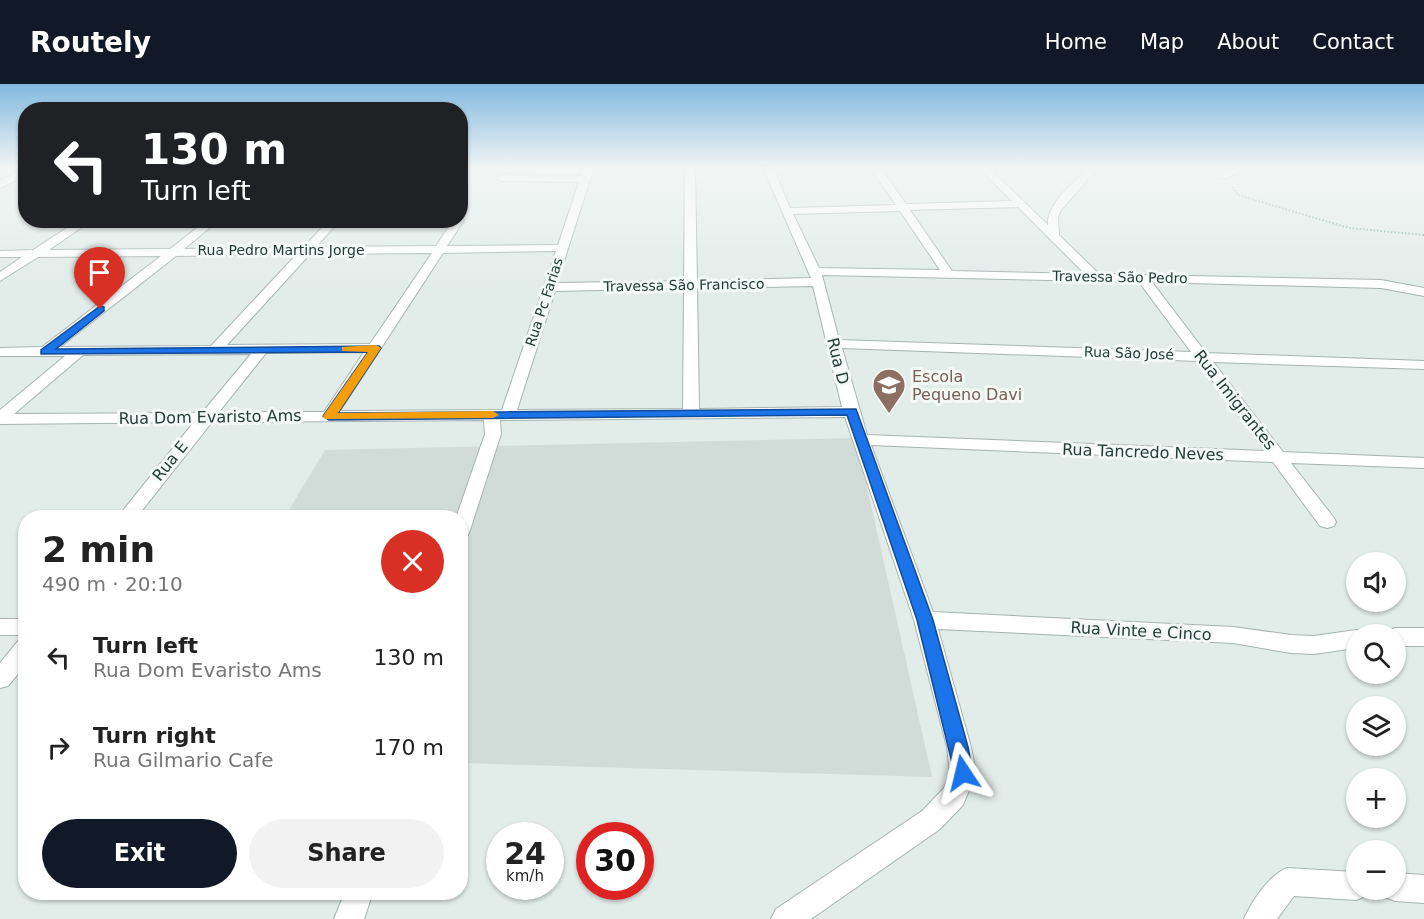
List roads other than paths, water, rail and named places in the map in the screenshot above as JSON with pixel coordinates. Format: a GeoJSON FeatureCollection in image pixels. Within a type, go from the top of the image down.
{"type":"FeatureCollection","features":[{"type":"Feature","properties":{"kind":"street","name":"Rua Pc Farias"},"geometry":{"type":"LineString","coordinates":[[467,510],[549,287],[575,209]]}},
{"type":"Feature","properties":{"kind":"street"},"geometry":{"type":"LineString","coordinates":[[690,209],[691,413]]}},
{"type":"Feature","properties":{"kind":"street"},"geometry":{"type":"LineString","coordinates":[[786,211],[867,209]]}},
{"type":"Feature","properties":{"kind":"street"},"geometry":{"type":"LineString","coordinates":[[906,209],[948,273]]}},
{"type":"Feature","properties":{"kind":"street"},"geometry":{"type":"LineString","coordinates":[[1027,209],[1095,277]]}},
{"type":"Feature","properties":{"kind":"street"},"geometry":{"type":"LineString","coordinates":[[1054,234],[1053,218],[1056,209]]}},
{"type":"Feature","properties":{"kind":"street","name":"Rua D"},"geometry":{"type":"LineString","coordinates":[[786,211],[816,277],[851,412],[925,620],[963,773],[954,796],[931,820],[786,919]]}},
{"type":"Feature","properties":{"kind":"street"},"geometry":{"type":"LineString","coordinates":[[0,277],[75,228]]}},
{"type":"Feature","properties":{"kind":"street"},"geometry":{"type":"LineString","coordinates":[[45,352],[204,228]]}},
{"type":"Feature","properties":{"kind":"street"},"geometry":{"type":"LineString","coordinates":[[215,350],[328,228]]}},
{"type":"Feature","properties":{"kind":"street"},"geometry":{"type":"LineString","coordinates":[[329,416],[453,228]]}},
{"type":"Feature","properties":{"kind":"street","name":"Rua Pedro Martins Jorge"},"geometry":{"type":"LineString","coordinates":[[0,254],[562,248]]}},
{"type":"Feature","properties":{"kind":"street","name":"Travessa São Pedro"},"geometry":{"type":"LineString","coordinates":[[816,277],[948,273],[1381,284],[1424,292]]}},
{"type":"Feature","properties":{"kind":"street","name":"Travessa São Francisco"},"geometry":{"type":"LineString","coordinates":[[549,287],[690,285],[816,277]]}},
{"type":"Feature","properties":{"kind":"street","name":"Rua Imigrantes"},"geometry":{"type":"LineString","coordinates":[[1142,278],[1327,522]]}},
{"type":"Feature","properties":{"kind":"street","name":"Rua São José"},"geometry":{"type":"LineString","coordinates":[[834,344],[1424,365]]}},
{"type":"Feature","properties":{"kind":"street"},"geometry":{"type":"LineString","coordinates":[[0,352],[376,348]]}},
{"type":"Feature","properties":{"kind":"street","name":"Rua E"},"geometry":{"type":"LineString","coordinates":[[132,510],[261,350]]}},
{"type":"Feature","properties":{"kind":"street"},"geometry":{"type":"LineString","coordinates":[[0,419],[78,352]]}},
{"type":"Feature","properties":{"kind":"street","name":"Rua Dom Evaristo Ams"},"geometry":{"type":"LineString","coordinates":[[0,419],[851,412]]}},
{"type":"Feature","properties":{"kind":"street","name":"Rua Tancredo Neves"},"geometry":{"type":"LineString","coordinates":[[862,440],[1424,463]]}},
{"type":"Feature","properties":{"kind":"street","name":"Rua Vinte e Cinco"},"geometry":{"type":"LineString","coordinates":[[925,620],[1233,635],[1291,644],[1314,645],[1346,640]]}},
{"type":"Feature","properties":{"kind":"street"},"geometry":{"type":"LineString","coordinates":[[0,627],[18,627]]}},
{"type":"Feature","properties":{"kind":"street"},"geometry":{"type":"LineString","coordinates":[[0,679],[18,657]]}},
{"type":"Feature","properties":{"kind":"street"},"geometry":{"type":"LineString","coordinates":[[1259,919],[1287,882],[1346,885]]}},
{"type":"Feature","properties":{"kind":"street"},"geometry":{"type":"LineString","coordinates":[[1406,888],[1424,889]]}},
{"type":"Feature","properties":{"kind":"street"},"geometry":{"type":"LineString","coordinates":[[349,919],[356,900]]}},
{"type":"Feature","properties":{"kind":"place","name":"Escola Pequeno Davi"},"geometry":{"type":"Point","coordinates":[889,414]}}]}
